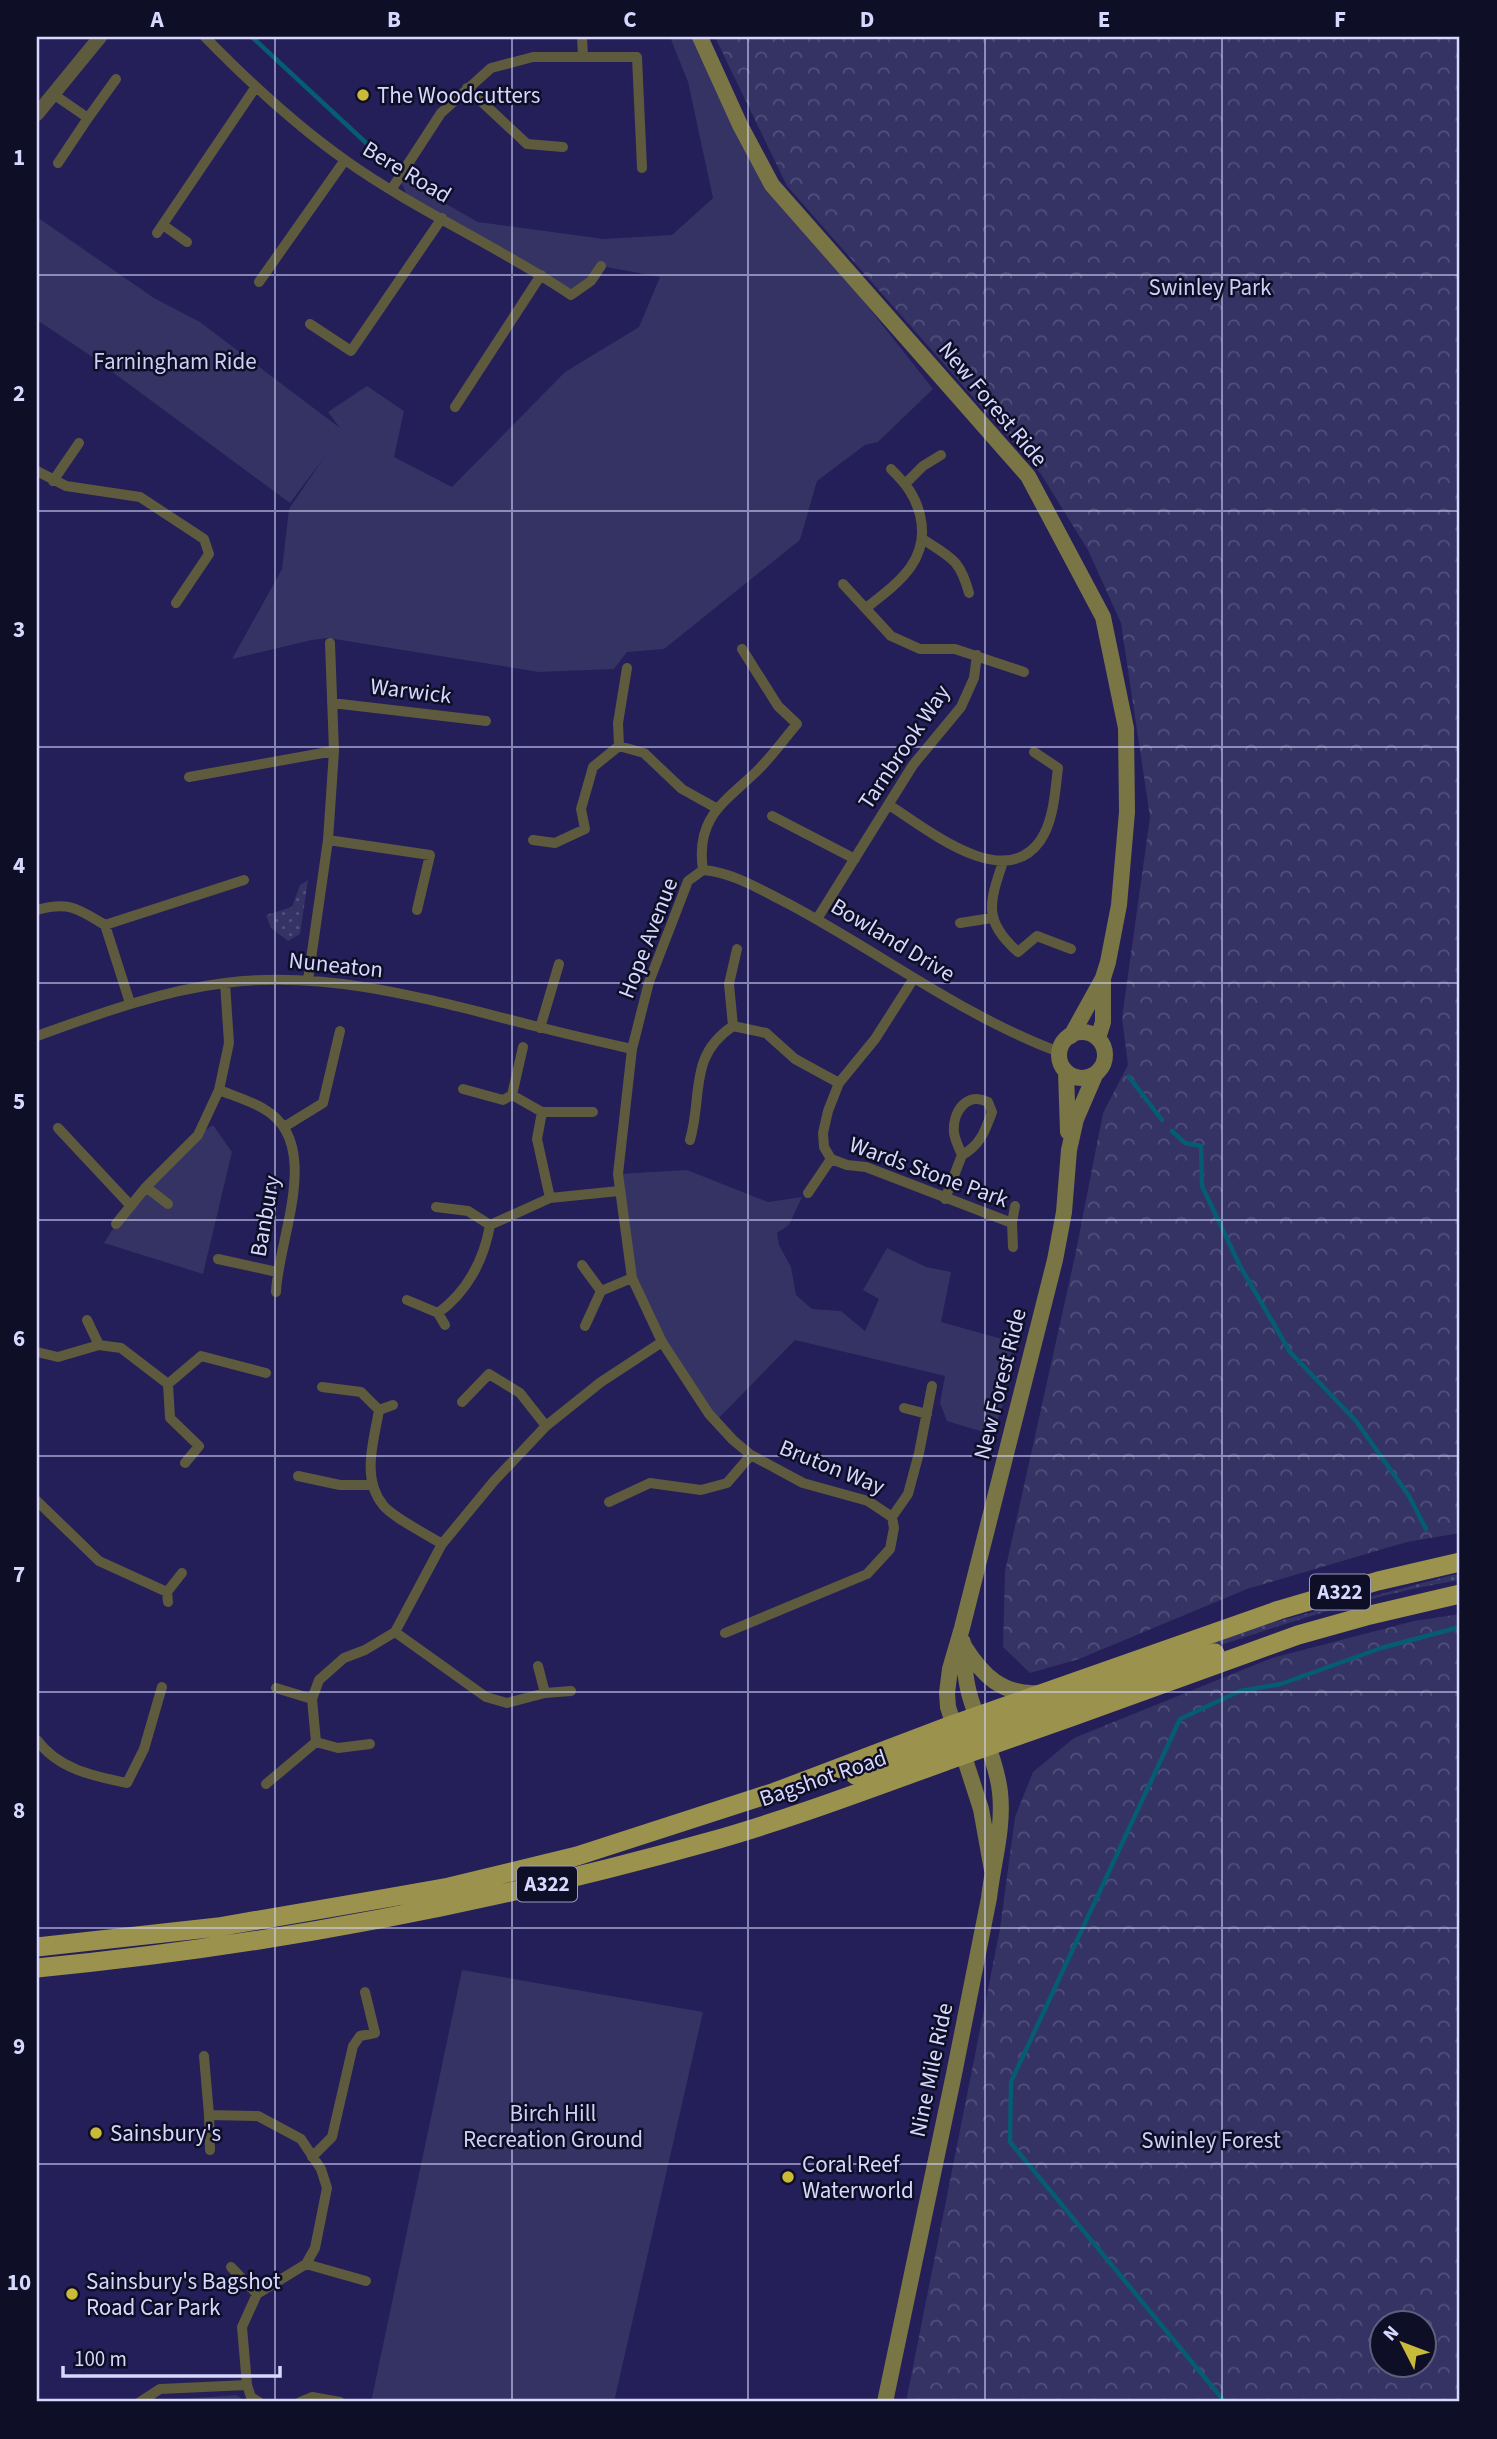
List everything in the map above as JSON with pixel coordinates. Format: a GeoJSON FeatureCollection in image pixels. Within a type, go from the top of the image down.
{"type":"FeatureCollection","features":[{"type":"Feature","properties":{"kind":"highway","name":"Bagshot Road"},"geometry":{"type":"LineString","coordinates":[[37,1968],[219,1948],[339,1929],[445,1908],[712,1841],[869,1790],[956,1737],[984,1734],[1044,1692],[1221,1630],[1378,1581],[1460,1562]]}},
{"type":"Feature","properties":{"kind":"highway","name":"Bagshot Road"},"geometry":{"type":"LineString","coordinates":[[37,1947],[218,1927],[449,1886],[577,1856],[956,1737],[984,1734],[1298,1635],[1460,1594]]}},
{"type":"Feature","properties":{"kind":"main road","name":"New Forest Ride"},"geometry":{"type":"LineString","coordinates":[[700,37],[740,125],[772,185],[1028,476],[1103,617],[1126,728],[1127,812],[1119,905],[1103,978],[1103,1022],[1098,1038]]}},
{"type":"Feature","properties":{"kind":"main road","name":"New Forest Ride"},"geometry":{"type":"LineString","coordinates":[[1071,1036],[1103,978]]}},
{"type":"Feature","properties":{"kind":"main road"},"geometry":{"type":"LineString","coordinates":[[1086,1033],[1098,1038],[1105,1056],[1102,1068],[1095,1074],[1078,1078],[1066,1072],[1059,1060],[1059,1052],[1065,1040],[1086,1033]]}},
{"type":"Feature","properties":{"kind":"main road","name":"New Forest Ride"},"geometry":{"type":"LineString","coordinates":[[956,1737],[947,1693],[950,1669],[963,1636],[1055,1260],[1064,1212],[1069,1150],[1066,1072]]}},
{"type":"Feature","properties":{"kind":"main road","name":"New Forest Ride"},"geometry":{"type":"LineString","coordinates":[[1069,1150],[1076,1119],[1095,1074]]}},
{"type":"Feature","properties":{"kind":"main road","name":"New Forest Ride"},"geometry":{"type":"LineString","coordinates":[[963,1636],[965,1678],[984,1734]]}},
{"type":"Feature","properties":{"kind":"main road"},"geometry":{"type":"LineString","coordinates":[[963,1636],[975,1663],[998,1685],[1011,1691],[1044,1692]]}},
{"type":"Feature","properties":{"kind":"main road","name":"Nine Mile Ride"},"geometry":{"type":"LineString","coordinates":[[885,2402],[957,2061],[992,1870],[1000,1842],[1000,1792],[984,1734]]}},
{"type":"Feature","properties":{"kind":"main road","name":"Nine Mile Ride"},"geometry":{"type":"LineString","coordinates":[[956,1737],[981,1809],[992,1870]]}},
{"type":"Feature","properties":{"kind":"street"},"geometry":{"type":"LineString","coordinates":[[37,114],[100,37]]}},
{"type":"Feature","properties":{"kind":"street","name":"Bere Road"},"geometry":{"type":"LineString","coordinates":[[205,37],[255,88],[345,160],[391,190],[541,275],[571,295],[591,281],[601,266]]}},
{"type":"Feature","properties":{"kind":"street"},"geometry":{"type":"LineString","coordinates":[[582,37],[583,56]]}},
{"type":"Feature","properties":{"kind":"street"},"geometry":{"type":"LineString","coordinates":[[391,190],[441,113],[467,88],[491,68],[533,57],[637,57],[642,167]]}},
{"type":"Feature","properties":{"kind":"street"},"geometry":{"type":"LineString","coordinates":[[58,163],[116,79]]}},
{"type":"Feature","properties":{"kind":"street"},"geometry":{"type":"LineString","coordinates":[[187,242],[160,229],[255,88]]}},
{"type":"Feature","properties":{"kind":"street"},"geometry":{"type":"LineString","coordinates":[[467,88],[527,144],[563,147]]}},
{"type":"Feature","properties":{"kind":"street"},"geometry":{"type":"LineString","coordinates":[[53,94],[88,118]]}},
{"type":"Feature","properties":{"kind":"street"},"geometry":{"type":"LineString","coordinates":[[259,282],[345,160]]}},
{"type":"Feature","properties":{"kind":"street"},"geometry":{"type":"LineString","coordinates":[[310,324],[351,351],[442,218]]}},
{"type":"Feature","properties":{"kind":"street"},"geometry":{"type":"LineString","coordinates":[[455,407],[541,275]]}},
{"type":"Feature","properties":{"kind":"street"},"geometry":{"type":"LineString","coordinates":[[53,481],[79,443]]}},
{"type":"Feature","properties":{"kind":"street"},"geometry":{"type":"LineString","coordinates":[[906,483],[923,466],[941,455]]}},
{"type":"Feature","properties":{"kind":"street"},"geometry":{"type":"LineString","coordinates":[[866,608],[896,584],[913,564],[924,540],[916,498],[906,483],[891,469]]}},
{"type":"Feature","properties":{"kind":"street"},"geometry":{"type":"LineString","coordinates":[[37,471],[66,486],[140,496],[204,538],[209,554],[176,603]]}},
{"type":"Feature","properties":{"kind":"street"},"geometry":{"type":"LineString","coordinates":[[924,540],[948,555],[963,571],[969,593]]}},
{"type":"Feature","properties":{"kind":"street","name":"Tarnbrook Way"},"geometry":{"type":"LineString","coordinates":[[844,584],[891,636],[920,649],[955,649],[1024,672]]}},
{"type":"Feature","properties":{"kind":"street"},"geometry":{"type":"LineString","coordinates":[[308,980],[328,840],[334,751],[330,643]]}},
{"type":"Feature","properties":{"kind":"street","name":"Hope Avenue"},"geometry":{"type":"LineString","coordinates":[[632,1049],[649,982],[688,881],[703,870],[700,850],[716,808],[759,769],[797,724],[778,706],[742,649]]}},
{"type":"Feature","properties":{"kind":"street","name":"Tarnbrook Way"},"geometry":{"type":"LineString","coordinates":[[817,919],[913,765],[961,707],[974,678],[977,655]]}},
{"type":"Feature","properties":{"kind":"street"},"geometry":{"type":"LineString","coordinates":[[619,746],[618,723],[627,668]]}},
{"type":"Feature","properties":{"kind":"street","name":"Warwick"},"geometry":{"type":"LineString","coordinates":[[331,703],[486,721]]}},
{"type":"Feature","properties":{"kind":"street"},"geometry":{"type":"LineString","coordinates":[[619,746],[644,753],[682,789],[716,808]]}},
{"type":"Feature","properties":{"kind":"street"},"geometry":{"type":"LineString","coordinates":[[533,840],[555,843],[585,829],[581,809],[593,767],[619,746]]}},
{"type":"Feature","properties":{"kind":"street"},"geometry":{"type":"LineString","coordinates":[[189,777],[334,751]]}},
{"type":"Feature","properties":{"kind":"street"},"geometry":{"type":"LineString","coordinates":[[889,805],[954,846],[984,859],[1003,862],[1023,856],[1040,841],[1052,810],[1058,768],[1034,752]]}},
{"type":"Feature","properties":{"kind":"street"},"geometry":{"type":"LineString","coordinates":[[772,816],[855,859]]}},
{"type":"Feature","properties":{"kind":"street"},"geometry":{"type":"LineString","coordinates":[[328,840],[430,855],[417,911]]}},
{"type":"Feature","properties":{"kind":"street"},"geometry":{"type":"LineString","coordinates":[[1003,862],[992,894],[992,918],[1002,937],[1018,952],[1037,936],[1071,949]]}},
{"type":"Feature","properties":{"kind":"street","name":"Bowland Drive"},"geometry":{"type":"LineString","coordinates":[[703,870],[716,871],[763,891],[817,919],[987,1019],[1059,1052]]}},
{"type":"Feature","properties":{"kind":"street"},"geometry":{"type":"LineString","coordinates":[[105,925],[244,880]]}},
{"type":"Feature","properties":{"kind":"street"},"geometry":{"type":"LineString","coordinates":[[37,910],[56,905],[73,906],[105,925],[130,1003]]}},
{"type":"Feature","properties":{"kind":"street"},"geometry":{"type":"LineString","coordinates":[[960,923],[992,918]]}},
{"type":"Feature","properties":{"kind":"street"},"geometry":{"type":"LineString","coordinates":[[733,1026],[729,984],[737,949]]}},
{"type":"Feature","properties":{"kind":"street"},"geometry":{"type":"LineString","coordinates":[[540,1028],[559,964]]}},
{"type":"Feature","properties":{"kind":"street"},"geometry":{"type":"LineString","coordinates":[[808,1193],[831,1159],[824,1147],[823,1133],[839,1083],[875,1039],[914,978]]}},
{"type":"Feature","properties":{"kind":"street","name":"Nuneaton"},"geometry":{"type":"LineString","coordinates":[[37,1036],[130,1003],[225,982],[308,980],[409,995],[632,1049]]}},
{"type":"Feature","properties":{"kind":"street"},"geometry":{"type":"LineString","coordinates":[[116,1224],[146,1187],[198,1135],[219,1090],[229,1043],[225,982]]}},
{"type":"Feature","properties":{"kind":"street"},"geometry":{"type":"LineString","coordinates":[[690,1139],[695,1121],[696,1090],[704,1059],[720,1034],[733,1026],[766,1033],[795,1059],[839,1083]]}},
{"type":"Feature","properties":{"kind":"street"},"geometry":{"type":"LineString","coordinates":[[219,1090],[266,1109],[284,1128],[323,1103],[340,1031]]}},
{"type":"Feature","properties":{"kind":"street"},"geometry":{"type":"LineString","coordinates":[[463,1089],[503,1100],[512,1095],[523,1047]]}},
{"type":"Feature","properties":{"kind":"street","name":"Bruton Way"},"geometry":{"type":"LineString","coordinates":[[632,1049],[622,1117],[619,1191],[632,1278],[662,1342],[709,1414],[751,1455],[803,1483],[868,1501],[892,1517],[894,1528],[890,1549],[867,1574],[725,1633]]}},
{"type":"Feature","properties":{"kind":"street"},"geometry":{"type":"LineString","coordinates":[[512,1095],[542,1112],[593,1112]]}},
{"type":"Feature","properties":{"kind":"street"},"geometry":{"type":"LineString","coordinates":[[945,1199],[962,1155],[972,1150],[981,1140],[992,1112],[988,1102],[979,1097],[970,1098],[960,1109],[954,1125],[954,1137],[962,1155]]}},
{"type":"Feature","properties":{"kind":"street"},"geometry":{"type":"LineString","coordinates":[[542,1112],[537,1139],[550,1198]]}},
{"type":"Feature","properties":{"kind":"street"},"geometry":{"type":"LineString","coordinates":[[58,1128],[73,1136],[131,1206]]}},
{"type":"Feature","properties":{"kind":"street","name":"Banbury"},"geometry":{"type":"LineString","coordinates":[[276,1292],[277,1272],[295,1187],[295,1150],[284,1128]]}},
{"type":"Feature","properties":{"kind":"street","name":"Wards Stone Park"},"geometry":{"type":"LineString","coordinates":[[831,1159],[847,1166],[866,1167],[1012,1223]]}},
{"type":"Feature","properties":{"kind":"street"},"geometry":{"type":"LineString","coordinates":[[146,1187],[168,1205]]}},
{"type":"Feature","properties":{"kind":"street"},"geometry":{"type":"LineString","coordinates":[[490,1225],[550,1198],[619,1191]]}},
{"type":"Feature","properties":{"kind":"street","name":"Wards Stone Park"},"geometry":{"type":"LineString","coordinates":[[1013,1247],[1012,1223],[1015,1206]]}},
{"type":"Feature","properties":{"kind":"street"},"geometry":{"type":"LineString","coordinates":[[436,1207],[468,1211],[490,1225]]}},
{"type":"Feature","properties":{"kind":"street"},"geometry":{"type":"LineString","coordinates":[[438,1313],[454,1301],[468,1284],[485,1245],[490,1225]]}},
{"type":"Feature","properties":{"kind":"street","name":"Banbury"},"geometry":{"type":"LineString","coordinates":[[218,1259],[277,1272]]}},
{"type":"Feature","properties":{"kind":"street"},"geometry":{"type":"LineString","coordinates":[[582,1265],[601,1291]]}},
{"type":"Feature","properties":{"kind":"street"},"geometry":{"type":"LineString","coordinates":[[585,1326],[601,1291],[632,1278]]}},
{"type":"Feature","properties":{"kind":"street"},"geometry":{"type":"LineString","coordinates":[[407,1300],[438,1313],[445,1325]]}},
{"type":"Feature","properties":{"kind":"street"},"geometry":{"type":"LineString","coordinates":[[87,1320],[99,1345]]}},
{"type":"Feature","properties":{"kind":"street"},"geometry":{"type":"LineString","coordinates":[[316,1742],[312,1699],[319,1680],[344,1658],[365,1650],[395,1632],[442,1544],[494,1481],[546,1426],[601,1382],[662,1342]]}},
{"type":"Feature","properties":{"kind":"street"},"geometry":{"type":"LineString","coordinates":[[37,1352],[58,1357],[99,1345],[121,1348],[168,1384],[170,1418],[199,1446],[185,1463]]}},
{"type":"Feature","properties":{"kind":"street"},"geometry":{"type":"LineString","coordinates":[[168,1384],[201,1356],[266,1373]]}},
{"type":"Feature","properties":{"kind":"street"},"geometry":{"type":"LineString","coordinates":[[462,1402],[489,1374],[520,1393],[546,1426]]}},
{"type":"Feature","properties":{"kind":"street"},"geometry":{"type":"LineString","coordinates":[[892,1517],[908,1494],[932,1386]]}},
{"type":"Feature","properties":{"kind":"street"},"geometry":{"type":"LineString","coordinates":[[322,1387],[361,1392],[379,1410]]}},
{"type":"Feature","properties":{"kind":"street"},"geometry":{"type":"LineString","coordinates":[[379,1410],[394,1405]]}},
{"type":"Feature","properties":{"kind":"street"},"geometry":{"type":"LineString","coordinates":[[904,1409],[927,1415]]}},
{"type":"Feature","properties":{"kind":"street"},"geometry":{"type":"LineString","coordinates":[[379,1410],[371,1462],[372,1485],[384,1506],[442,1544]]}},
{"type":"Feature","properties":{"kind":"street"},"geometry":{"type":"LineString","coordinates":[[609,1502],[650,1483],[701,1490],[727,1483],[751,1455]]}},
{"type":"Feature","properties":{"kind":"street"},"geometry":{"type":"LineString","coordinates":[[298,1476],[340,1485],[372,1485]]}},
{"type":"Feature","properties":{"kind":"street"},"geometry":{"type":"LineString","coordinates":[[37,1501],[99,1561],[168,1597],[182,1573]]}},
{"type":"Feature","properties":{"kind":"street"},"geometry":{"type":"LineString","coordinates":[[395,1632],[486,1698],[506,1703],[545,1693],[571,1691]]}},
{"type":"Feature","properties":{"kind":"street"},"geometry":{"type":"LineString","coordinates":[[537,1666],[545,1693]]}},
{"type":"Feature","properties":{"kind":"street"},"geometry":{"type":"LineString","coordinates":[[37,1740],[46,1752],[84,1774],[127,1783],[145,1749],[162,1688]]}},
{"type":"Feature","properties":{"kind":"street"},"geometry":{"type":"LineString","coordinates":[[276,1688],[312,1699]]}},
{"type":"Feature","properties":{"kind":"street"},"geometry":{"type":"LineString","coordinates":[[316,1742],[338,1748],[370,1744]]}},
{"type":"Feature","properties":{"kind":"street"},"geometry":{"type":"LineString","coordinates":[[265,1784],[316,1742]]}},
{"type":"Feature","properties":{"kind":"street"},"geometry":{"type":"LineString","coordinates":[[312,2157],[332,2137],[353,2046],[360,2036],[374,2033],[365,1992]]}},
{"type":"Feature","properties":{"kind":"street"},"geometry":{"type":"LineString","coordinates":[[204,2056],[210,2150]]}},
{"type":"Feature","properties":{"kind":"street"},"geometry":{"type":"LineString","coordinates":[[209,2115],[258,2116],[301,2139],[321,2169],[327,2188],[315,2248],[306,2264],[257,2294],[242,2327],[247,2385],[251,2397],[258,2402]]}},
{"type":"Feature","properties":{"kind":"street"},"geometry":{"type":"LineString","coordinates":[[306,2264],[366,2281]]}},
{"type":"Feature","properties":{"kind":"street"},"geometry":{"type":"LineString","coordinates":[[231,2267],[257,2294]]}},
{"type":"Feature","properties":{"kind":"street"},"geometry":{"type":"LineString","coordinates":[[140,2402],[160,2389],[247,2385]]}},
{"type":"Feature","properties":{"kind":"street"},"geometry":{"type":"LineString","coordinates":[[300,2402],[312,2397],[340,2402]]}},
{"type":"Feature","properties":{"kind":"green space","name":"Farningham Ride"},"geometry":{"type":"Polygon","coordinates":[[[670,37],[699,37],[772,185],[933,389],[878,442],[865,445],[817,481],[800,540],[664,649],[627,652],[614,669],[539,672],[328,638],[232,659],[282,569],[289,509],[325,456],[290,503],[88,354],[37,320],[37,217],[154,298],[200,322],[340,428],[328,412],[367,386],[404,411],[394,457],[452,487],[565,372],[639,327],[660,277],[601,266],[576,291],[541,275],[409,200],[399,177],[478,222],[604,239],[672,235],[713,198],[688,82],[670,37]]]}},
{"type":"Feature","properties":{"kind":"green space","name":"Swinley Park"},"geometry":{"type":"Polygon","coordinates":[[[715,37],[1460,37],[1460,1533],[1407,1542],[1247,1589],[1079,1659],[1030,1673],[1003,1647],[1005,1571],[1075,1256],[1103,1113],[1128,1065],[1122,1018],[1150,817],[1121,623],[1088,550],[1041,474],[787,186],[715,37]]]}},
{"type":"Feature","properties":{"kind":"green space"},"geometry":{"type":"Polygon","coordinates":[[[308,880],[300,934],[288,941],[271,928],[266,915],[292,907],[300,885],[308,880]]]}},
{"type":"Feature","properties":{"kind":"green space"},"geometry":{"type":"Polygon","coordinates":[[[213,1125],[232,1152],[203,1274],[104,1243],[116,1224],[198,1135],[213,1125]]]}},
{"type":"Feature","properties":{"kind":"green space"},"geometry":{"type":"Polygon","coordinates":[[[687,1170],[768,1202],[802,1197],[789,1225],[777,1233],[779,1245],[791,1267],[796,1295],[812,1309],[841,1311],[865,1331],[879,1299],[863,1290],[887,1248],[926,1267],[951,1272],[941,1322],[1013,1342],[1005,1397],[993,1435],[947,1421],[940,1403],[945,1376],[795,1340],[716,1421],[662,1342],[632,1278],[618,1174],[687,1170]]]}},
{"type":"Feature","properties":{"kind":"green space"},"geometry":{"type":"Polygon","coordinates":[[[1460,1573],[1460,1580],[1389,1594],[1183,1657],[1180,1654],[1256,1627],[1460,1573]]]}},
{"type":"Feature","properties":{"kind":"green space","name":"Swinley Forest"},"geometry":{"type":"Polygon","coordinates":[[[1460,1614],[1460,2402],[906,2402],[1000,1929],[1015,1817],[1033,1772],[1074,1738],[1272,1658],[1414,1621],[1460,1614]]]}},
{"type":"Feature","properties":{"kind":"green space","name":"Birch Hill Recreation Ground"},"geometry":{"type":"Polygon","coordinates":[[[462,1970],[703,2012],[614,2402],[371,2402],[462,1970]]]}},
{"type":"Feature","properties":{"kind":"green space"},"geometry":{"type":"Polygon","coordinates":[[[237,2395],[246,2402],[154,2402],[155,2401],[237,2395]]]}},
{"type":"Feature","properties":{"kind":"waterway"},"geometry":{"type":"LineString","coordinates":[[252,37],[376,152]]}},
{"type":"Feature","properties":{"kind":"waterway"},"geometry":{"type":"LineString","coordinates":[[1129,1077],[1162,1120]]}},
{"type":"Feature","properties":{"kind":"waterway"},"geometry":{"type":"LineString","coordinates":[[1172,1131],[1185,1143],[1201,1146],[1202,1186],[1240,1266],[1290,1352],[1356,1421],[1409,1496],[1426,1529]]}},
{"type":"Feature","properties":{"kind":"waterway"},"geometry":{"type":"LineString","coordinates":[[1225,2402],[1010,2142],[1011,2082],[1180,1719],[1240,1691],[1281,1684],[1381,1648],[1460,1627]]}},
{"type":"Feature","properties":{"kind":"place","name":"The Woodcutters"},"geometry":{"type":"Point","coordinates":[363,95]}},
{"type":"Feature","properties":{"kind":"place","name":"Sainsbury's"},"geometry":{"type":"Point","coordinates":[96,2133]}},
{"type":"Feature","properties":{"kind":"place","name":"Coral Reef Waterworld"},"geometry":{"type":"Point","coordinates":[788,2177]}},
{"type":"Feature","properties":{"kind":"place","name":"Sainsbury's Bagshot Road Car Park"},"geometry":{"type":"Point","coordinates":[72,2294]}}]}
